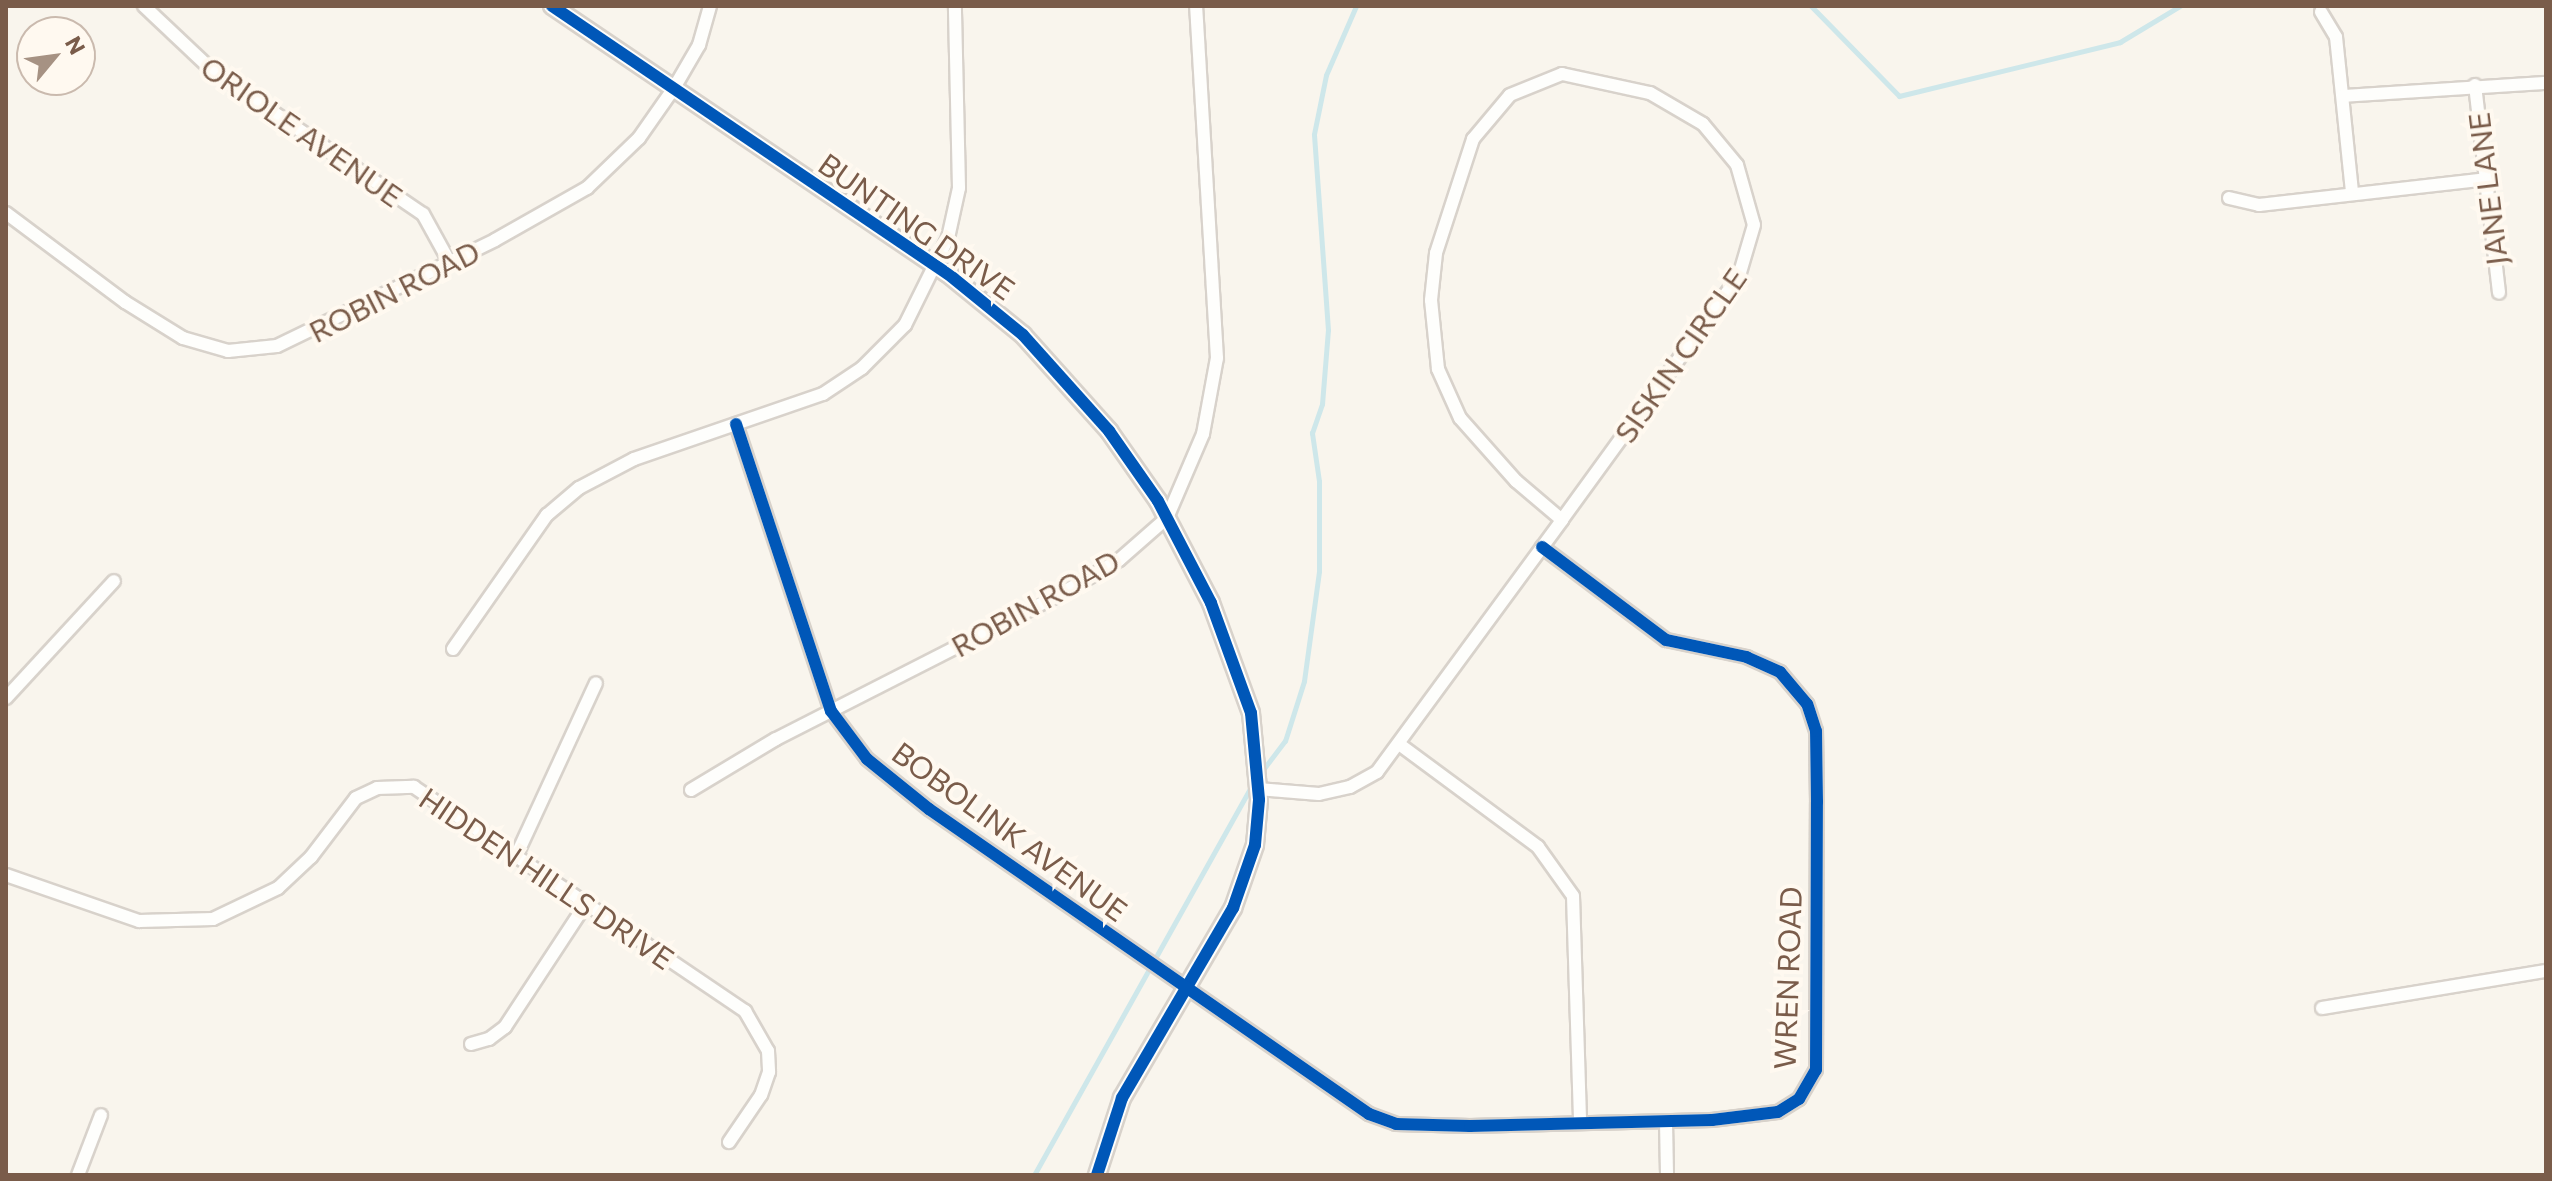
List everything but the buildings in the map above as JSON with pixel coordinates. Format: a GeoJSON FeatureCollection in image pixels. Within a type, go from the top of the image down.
{"type":"FeatureCollection","features":[{"type":"Feature","properties":{"kind":"street","name":"ORIOLE AVENUE"},"geometry":{"type":"LineString","coordinates":[[144,6],[213,71],[423,214],[450,263]]}},
{"type":"Feature","properties":{"kind":"street","name":"BUNTING DRIVE"},"geometry":{"type":"LineString","coordinates":[[552,6],[936,266],[1049,360],[1109,431],[1167,518],[1238,664],[1251,713],[1258,789],[1255,845],[1243,887],[1117,1108],[1097,1175]]}},
{"type":"Feature","properties":{"kind":"street","name":"ROBIN ROAD"},"geometry":{"type":"LineString","coordinates":[[6,213],[155,322],[197,344],[228,351],[295,341],[450,263],[587,188],[639,138],[674,88],[699,45],[710,6]]}},
{"type":"Feature","properties":{"kind":"street"},"geometry":{"type":"LineString","coordinates":[[453,649],[547,515],[579,488],[615,467],[736,424],[802,405],[862,368],[905,325],[936,266],[955,213],[961,163],[955,6]]}},
{"type":"Feature","properties":{"kind":"street","name":"ROBIN ROAD"},"geometry":{"type":"LineString","coordinates":[[691,790],[831,711],[1064,592],[1119,560],[1167,518],[1203,434],[1217,358],[1196,6]]}},
{"type":"Feature","properties":{"kind":"street"},"geometry":{"type":"LineString","coordinates":[[2321,12],[2336,37],[2352,192]]}},
{"type":"Feature","properties":{"kind":"street","name":"SISKIN CIRCLE"},"geometry":{"type":"LineString","coordinates":[[1258,789],[1302,795],[1350,787],[1377,772],[1399,744],[1562,520],[1739,276],[1754,225],[1737,165],[1703,124],[1641,89],[1562,74],[1510,95],[1473,139],[1439,240],[1431,300],[1438,369],[1460,418],[1516,481],[1562,520]]}},
{"type":"Feature","properties":{"kind":"street"},"geometry":{"type":"LineString","coordinates":[[2343,96],[2475,85],[2546,83]]}},
{"type":"Feature","properties":{"kind":"street","name":"JANE LANE"},"geometry":{"type":"LineString","coordinates":[[2475,85],[2499,293]]}},
{"type":"Feature","properties":{"kind":"street"},"geometry":{"type":"LineString","coordinates":[[2229,198],[2259,205],[2486,179]]}},
{"type":"Feature","properties":{"kind":"street","name":"BOBOLINK AVENUE"},"geometry":{"type":"LineString","coordinates":[[736,424],[831,711],[885,775],[1185,987]]}},
{"type":"Feature","properties":{"kind":"street","name":"WREN ROAD"},"geometry":{"type":"LineString","coordinates":[[1185,987],[1382,1120],[1470,1126],[1666,1122],[1778,1112],[1799,1099],[1813,1079],[1816,731],[1807,704],[1780,672],[1747,657],[1666,640],[1542,547]]}},
{"type":"Feature","properties":{"kind":"street"},"geometry":{"type":"LineString","coordinates":[[6,698],[114,581]]}},
{"type":"Feature","properties":{"kind":"street"},"geometry":{"type":"LineString","coordinates":[[517,854],[596,683]]}},
{"type":"Feature","properties":{"kind":"street"},"geometry":{"type":"LineString","coordinates":[[1399,744],[1538,847],[1573,896],[1580,1123]]}},
{"type":"Feature","properties":{"kind":"street","name":"HIDDEN HILLS DRIVE"},"geometry":{"type":"LineString","coordinates":[[6,875],[139,921],[213,919],[278,888],[311,857],[347,806],[366,792],[393,785],[429,794],[736,1003],[759,1029],[769,1062],[766,1082],[729,1142]]}},
{"type":"Feature","properties":{"kind":"street"},"geometry":{"type":"LineString","coordinates":[[471,1044],[489,1039],[505,1027],[587,902]]}},
{"type":"Feature","properties":{"kind":"street"},"geometry":{"type":"LineString","coordinates":[[2322,1008],[2546,971]]}},
{"type":"Feature","properties":{"kind":"street"},"geometry":{"type":"LineString","coordinates":[[78,1175],[101,1115]]}},
{"type":"Feature","properties":{"kind":"street"},"geometry":{"type":"LineString","coordinates":[[1666,1122],[1667,1175]]}},
{"type":"Feature","properties":{"kind":"waterway"},"geometry":{"type":"LineString","coordinates":[[1262,771],[1285,741],[1304,681],[1319,571],[1319,481],[1312,433],[1322,404],[1328,330],[1314,134],[1326,75],[1356,6]]}},
{"type":"Feature","properties":{"kind":"waterway"},"geometry":{"type":"LineString","coordinates":[[1811,6],[1899,96],[2120,42],[2180,6]]}},
{"type":"Feature","properties":{"kind":"waterway"},"geometry":{"type":"LineString","coordinates":[[1034,1175],[1254,782]]}},
{"type":"Feature","properties":{"kind":"cycle path"},"geometry":{"type":"LineString","coordinates":[[552,6],[947,273],[1023,335],[1109,431],[1158,501],[1211,603],[1251,713],[1259,800],[1255,845],[1233,908],[1122,1098],[1097,1175]]}},
{"type":"Feature","properties":{"kind":"cycle path"},"geometry":{"type":"LineString","coordinates":[[736,424],[831,711],[867,759],[929,809],[1369,1114],[1396,1124],[1470,1126],[1712,1120],[1778,1112],[1799,1099],[1816,1070],[1816,731],[1807,704],[1780,672],[1747,657],[1666,640],[1542,547]]}}]}
